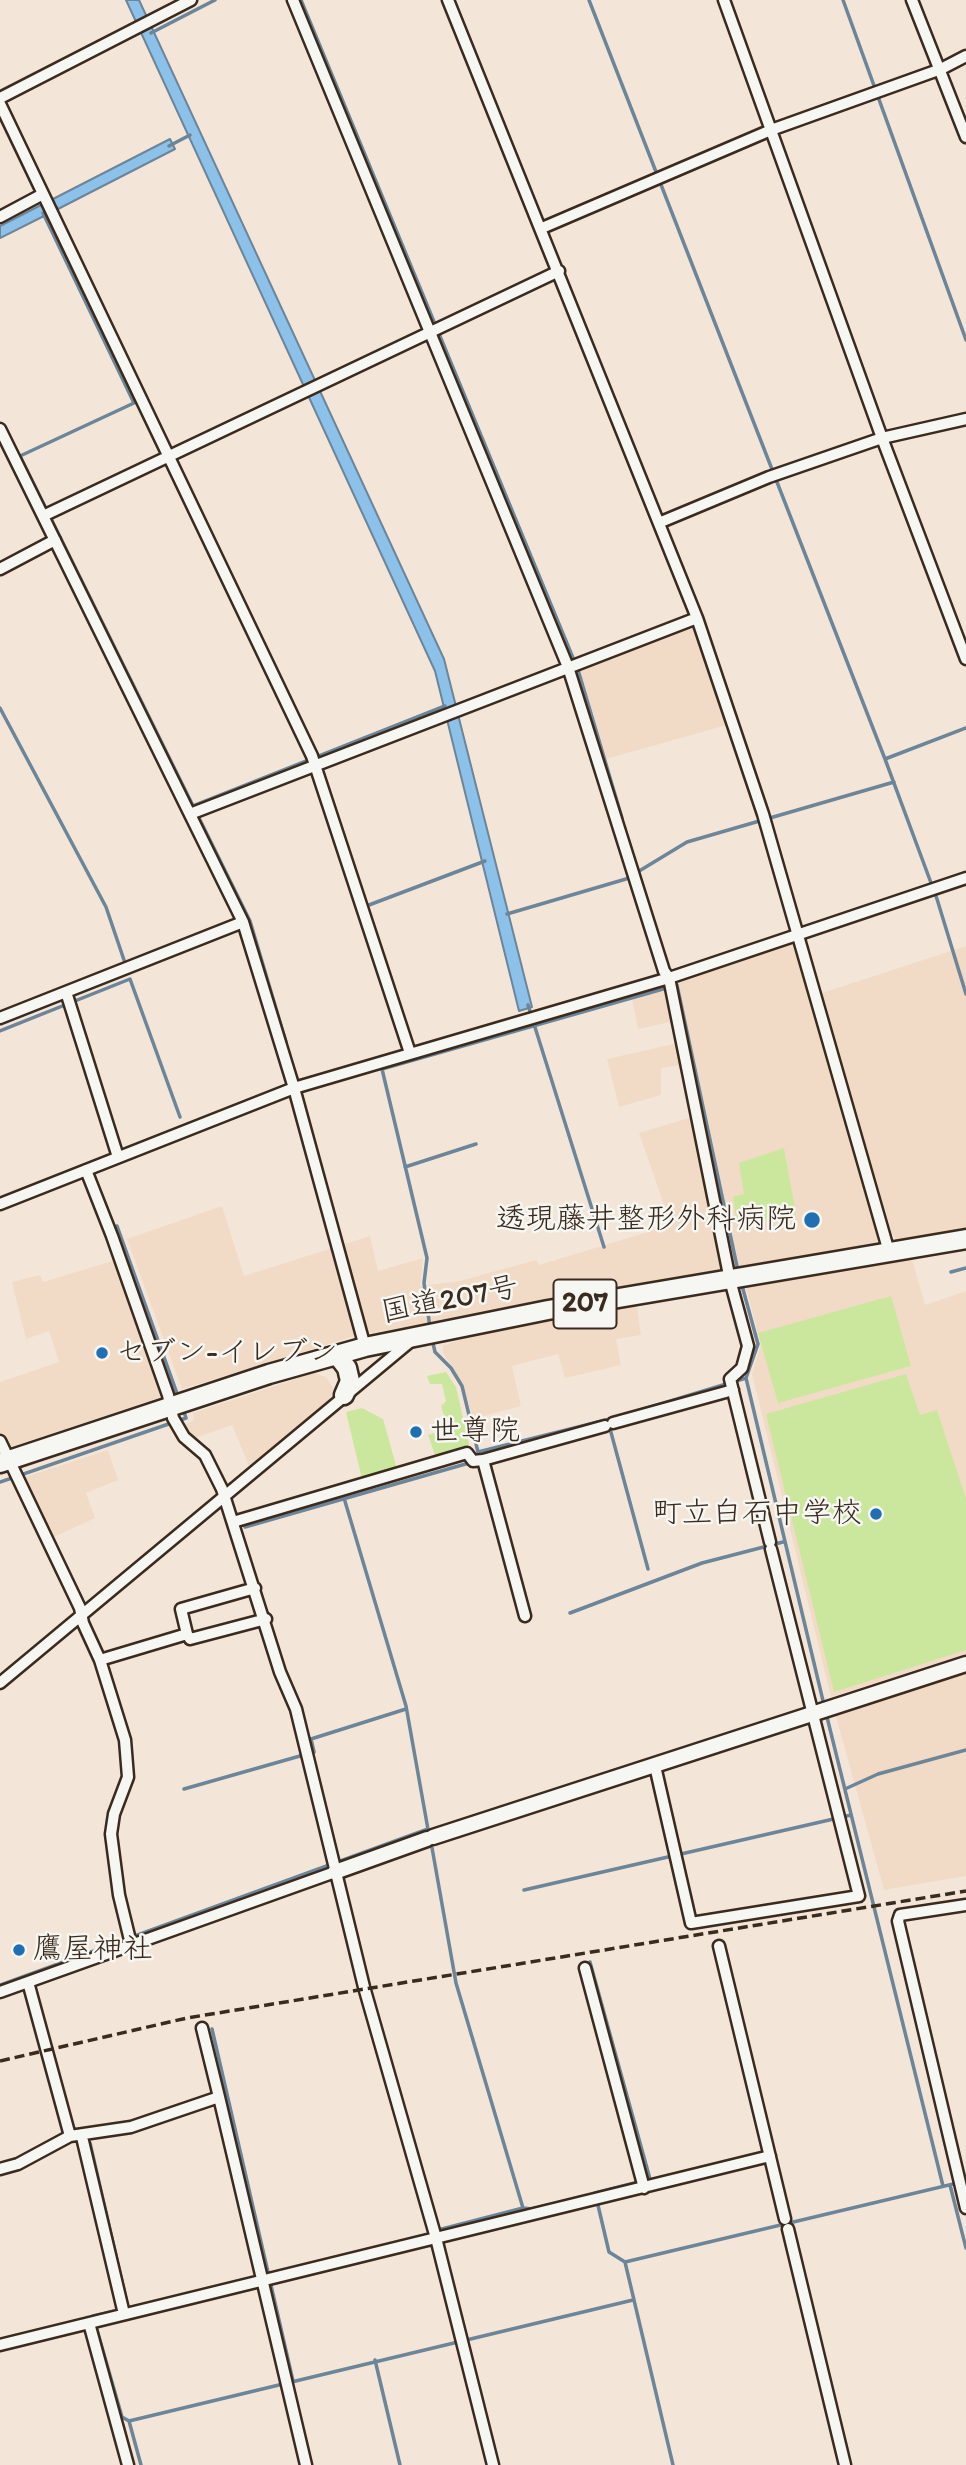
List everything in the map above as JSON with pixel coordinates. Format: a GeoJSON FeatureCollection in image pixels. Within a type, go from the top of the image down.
{"type":"FeatureCollection","features":[{"type":"Feature","properties":{"kind":"highway","name":"国道207号"},"geometry":{"type":"LineString","coordinates":[[10,1469],[365,1347],[966,1239]]}},
{"type":"Feature","properties":{"kind":"highway"},"geometry":{"type":"LineString","coordinates":[[337,1355],[347,1368],[350,1381],[344,1395]]}},
{"type":"Feature","properties":{"kind":"street"},"geometry":{"type":"LineString","coordinates":[[0,98],[191,0]]}},
{"type":"Feature","properties":{"kind":"street"},"geometry":{"type":"LineString","coordinates":[[233,1522],[467,1453],[473,1461],[483,1460],[731,1385],[742,1368],[748,1346],[737,1279],[670,984],[633,875],[573,665],[293,0]]}},
{"type":"Feature","properties":{"kind":"street"},"geometry":{"type":"LineString","coordinates":[[449,0],[661,522],[697,618],[764,818],[889,1252]]}},
{"type":"Feature","properties":{"kind":"street"},"geometry":{"type":"LineString","coordinates":[[724,0],[882,438],[966,659]]}},
{"type":"Feature","properties":{"kind":"street"},"geometry":{"type":"LineString","coordinates":[[912,0],[942,69],[966,137]]}},
{"type":"Feature","properties":{"kind":"street"},"geometry":{"type":"LineString","coordinates":[[542,228],[771,130],[942,69],[966,56]]}},
{"type":"Feature","properties":{"kind":"street"},"geometry":{"type":"LineString","coordinates":[[0,104],[315,761],[410,1053]]}},
{"type":"Feature","properties":{"kind":"street"},"geometry":{"type":"LineString","coordinates":[[0,217],[47,203]]}},
{"type":"Feature","properties":{"kind":"street"},"geometry":{"type":"LineString","coordinates":[[47,514],[559,271]]}},
{"type":"Feature","properties":{"kind":"street"},"geometry":{"type":"LineString","coordinates":[[661,522],[773,476],[882,438],[966,419]]}},
{"type":"Feature","properties":{"kind":"street"},"geometry":{"type":"LineString","coordinates":[[0,429],[47,514],[55,540],[194,812],[243,922],[294,1087],[365,1347]]}},
{"type":"Feature","properties":{"kind":"street"},"geometry":{"type":"LineString","coordinates":[[0,569],[55,540]]}},
{"type":"Feature","properties":{"kind":"street"},"geometry":{"type":"LineString","coordinates":[[194,812],[315,761],[442,716],[697,618]]}},
{"type":"Feature","properties":{"kind":"street"},"geometry":{"type":"LineString","coordinates":[[0,1204],[294,1087],[531,1018],[670,984],[797,934],[966,878]]}},
{"type":"Feature","properties":{"kind":"street"},"geometry":{"type":"LineString","coordinates":[[0,1017],[68,1000],[243,922]]}},
{"type":"Feature","properties":{"kind":"street"},"geometry":{"type":"LineString","coordinates":[[68,1000],[118,1157]]}},
{"type":"Feature","properties":{"kind":"street"},"geometry":{"type":"LineString","coordinates":[[86,1170],[113,1236],[176,1412],[205,1455],[233,1522],[266,1619],[280,1672],[296,1709],[333,1867],[436,2238],[493,2465]]}},
{"type":"Feature","properties":{"kind":"street"},"geometry":{"type":"LineString","coordinates":[[0,1683],[344,1395],[427,1334]]}},
{"type":"Feature","properties":{"kind":"street"},"geometry":{"type":"LineString","coordinates":[[655,1766],[691,1923],[859,1896],[837,1818],[820,1710],[770,1546],[731,1385]]}},
{"type":"Feature","properties":{"kind":"street"},"geometry":{"type":"LineString","coordinates":[[0,1441],[10,1469],[82,1615],[100,1660],[125,1740],[128,1777],[114,1814],[111,1834],[130,1941]]}},
{"type":"Feature","properties":{"kind":"street"},"geometry":{"type":"LineString","coordinates":[[483,1460],[525,1616]]}},
{"type":"Feature","properties":{"kind":"street"},"geometry":{"type":"LineString","coordinates":[[255,1588],[181,1609],[187,1634],[190,1639],[266,1619]]}},
{"type":"Feature","properties":{"kind":"street"},"geometry":{"type":"LineString","coordinates":[[100,1660],[187,1634]]}},
{"type":"Feature","properties":{"kind":"street"},"geometry":{"type":"LineString","coordinates":[[0,1992],[333,1867],[655,1766],[966,1664]]}},
{"type":"Feature","properties":{"kind":"street"},"geometry":{"type":"LineString","coordinates":[[966,1905],[900,1915],[898,1921],[966,2208]]}},
{"type":"Feature","properties":{"kind":"street"},"geometry":{"type":"LineString","coordinates":[[719,1946],[845,2465]]}},
{"type":"Feature","properties":{"kind":"street"},"geometry":{"type":"LineString","coordinates":[[585,1968],[643,2183]]}},
{"type":"Feature","properties":{"kind":"street"},"geometry":{"type":"LineString","coordinates":[[28,1982],[70,2137]]}},
{"type":"Feature","properties":{"kind":"street"},"geometry":{"type":"LineString","coordinates":[[202,2028],[267,2279],[286,2382],[306,2465]]}},
{"type":"Feature","properties":{"kind":"street"},"geometry":{"type":"LineString","coordinates":[[0,2169],[18,2164],[70,2137],[131,2127],[219,2097]]}},
{"type":"Feature","properties":{"kind":"street"},"geometry":{"type":"LineString","coordinates":[[82,2137],[123,2310]]}},
{"type":"Feature","properties":{"kind":"street"},"geometry":{"type":"LineString","coordinates":[[0,2345],[93,2322],[123,2310],[267,2279],[597,2200],[643,2183],[770,2156]]}},
{"type":"Feature","properties":{"kind":"street"},"geometry":{"type":"LineString","coordinates":[[93,2322],[128,2465]]}},
{"type":"Feature","properties":{"kind":"shaded area"},"geometry":{"type":"Polygon","coordinates":[[[693,622],[727,725],[606,759],[577,665],[693,622]]]}},
{"type":"Feature","properties":{"kind":"shaded area"},"geometry":{"type":"Polygon","coordinates":[[[792,940],[879,1235],[876,1243],[868,1249],[358,1335],[182,1389],[127,1239],[222,1206],[244,1276],[370,1236],[378,1271],[423,1258],[420,1286],[460,1281],[536,1260],[539,1265],[671,1225],[639,1133],[692,1117],[681,1065],[661,1068],[661,1095],[619,1107],[607,1059],[678,1043],[674,1021],[638,1029],[631,994],[792,940]]]}},
{"type":"Feature","properties":{"kind":"shaded area"},"geometry":{"type":"Polygon","coordinates":[[[966,946],[966,1231],[908,1241],[896,1239],[892,1234],[822,993],[966,946]]]}},
{"type":"Feature","properties":{"kind":"shaded area","name":"町立白石中学校"},"geometry":{"type":"Polygon","coordinates":[[[912,1259],[925,1305],[966,1291],[966,1654],[831,1697],[752,1374],[761,1345],[746,1287],[912,1259]]]}},
{"type":"Feature","properties":{"kind":"shaded area"},"geometry":{"type":"Polygon","coordinates":[[[116,1260],[165,1396],[7,1448],[0,1432],[0,1382],[59,1362],[49,1331],[26,1339],[12,1282],[40,1275],[43,1282],[116,1260]]]}},
{"type":"Feature","properties":{"kind":"shaded area"},"geometry":{"type":"Polygon","coordinates":[[[637,1306],[641,1335],[616,1339],[621,1365],[565,1378],[558,1354],[512,1366],[521,1406],[473,1419],[463,1384],[443,1353],[443,1346],[476,1334],[637,1306]]]}},
{"type":"Feature","properties":{"kind":"shaded area"},"geometry":{"type":"Polygon","coordinates":[[[314,1373],[326,1377],[333,1388],[331,1399],[250,1468],[232,1425],[195,1438],[183,1426],[194,1420],[193,1413],[314,1373]]]}},
{"type":"Feature","properties":{"kind":"shaded area"},"geometry":{"type":"Polygon","coordinates":[[[108,1450],[118,1480],[86,1493],[95,1518],[52,1538],[22,1478],[108,1450]]]}},
{"type":"Feature","properties":{"kind":"shaded area"},"geometry":{"type":"Polygon","coordinates":[[[966,1671],[966,1876],[884,1890],[835,1713],[966,1671]]]}},
{"type":"Feature","properties":{"kind":"green space"},"geometry":{"type":"Polygon","coordinates":[[[784,1148],[796,1214],[737,1224],[733,1197],[744,1194],[739,1163],[784,1148]]]}},
{"type":"Feature","properties":{"kind":"green space"},"geometry":{"type":"Polygon","coordinates":[[[891,1296],[911,1366],[778,1403],[758,1333],[891,1296]]]}},
{"type":"Feature","properties":{"kind":"green space"},"geometry":{"type":"Polygon","coordinates":[[[446,1372],[456,1387],[469,1444],[465,1450],[436,1458],[428,1435],[448,1429],[441,1406],[446,1401],[442,1384],[430,1384],[427,1376],[446,1372]]]}},
{"type":"Feature","properties":{"kind":"green space","name":"町立白石中学校"},"geometry":{"type":"Polygon","coordinates":[[[906,1374],[920,1415],[937,1410],[966,1499],[966,1650],[834,1692],[766,1414],[906,1374]]]}},
{"type":"Feature","properties":{"kind":"green space"},"geometry":{"type":"Polygon","coordinates":[[[362,1408],[383,1419],[397,1469],[362,1479],[346,1412],[362,1408]]]}},
{"type":"Feature","properties":{"kind":"water"},"geometry":{"type":"Polygon","coordinates":[[[126,0],[139,0],[444,659],[532,1007],[519,1011],[435,671],[126,0]]]}},
{"type":"Feature","properties":{"kind":"water"},"geometry":{"type":"Polygon","coordinates":[[[170,139],[175,149],[58,209],[56,206],[45,212],[46,215],[0,238],[0,226],[41,205],[43,208],[54,202],[53,199],[170,139]]]}},
{"type":"Feature","properties":{"kind":"waterway"},"geometry":{"type":"LineString","coordinates":[[151,33],[215,0]]}},
{"type":"Feature","properties":{"kind":"waterway"},"geometry":{"type":"LineString","coordinates":[[301,0],[578,670],[622,818]]}},
{"type":"Feature","properties":{"kind":"waterway"},"geometry":{"type":"LineString","coordinates":[[589,0],[885,759],[937,899],[966,994]]}},
{"type":"Feature","properties":{"kind":"waterway"},"geometry":{"type":"LineString","coordinates":[[843,0],[966,340]]}},
{"type":"Feature","properties":{"kind":"waterway"},"geometry":{"type":"LineString","coordinates":[[169,146],[190,135]]}},
{"type":"Feature","properties":{"kind":"waterway"},"geometry":{"type":"LineString","coordinates":[[43,213],[134,403],[20,456],[250,921],[286,1042]]}},
{"type":"Feature","properties":{"kind":"waterway"},"geometry":{"type":"LineString","coordinates":[[193,806],[445,706]]}},
{"type":"Feature","properties":{"kind":"waterway"},"geometry":{"type":"LineString","coordinates":[[0,708],[106,907],[124,960]]}},
{"type":"Feature","properties":{"kind":"waterway"},"geometry":{"type":"LineString","coordinates":[[885,759],[966,728]]}},
{"type":"Feature","properties":{"kind":"waterway"},"geometry":{"type":"LineString","coordinates":[[507,914],[626,879],[687,842],[894,782]]}},
{"type":"Feature","properties":{"kind":"waterway"},"geometry":{"type":"LineString","coordinates":[[369,905],[485,861]]}},
{"type":"Feature","properties":{"kind":"waterway"},"geometry":{"type":"LineString","coordinates":[[0,1031],[130,979],[180,1117]]}},
{"type":"Feature","properties":{"kind":"waterway"},"geometry":{"type":"LineString","coordinates":[[430,1328],[424,1283],[427,1258],[382,1069],[677,985],[738,1271]]}},
{"type":"Feature","properties":{"kind":"waterway"},"geometry":{"type":"LineString","coordinates":[[528,1005],[604,1247]]}},
{"type":"Feature","properties":{"kind":"waterway"},"geometry":{"type":"LineString","coordinates":[[405,1167],[476,1144]]}},
{"type":"Feature","properties":{"kind":"waterway"},"geometry":{"type":"LineString","coordinates":[[117,1226],[179,1399]]}},
{"type":"Feature","properties":{"kind":"waterway"},"geometry":{"type":"LineString","coordinates":[[951,1272],[966,1268]]}},
{"type":"Feature","properties":{"kind":"waterway"},"geometry":{"type":"LineString","coordinates":[[741,1282],[758,1344],[746,1378],[824,1705]]}},
{"type":"Feature","properties":{"kind":"waterway"},"geometry":{"type":"LineString","coordinates":[[432,1339],[435,1352],[451,1368],[462,1386],[478,1452],[614,1418]]}},
{"type":"Feature","properties":{"kind":"waterway"},"geometry":{"type":"LineString","coordinates":[[621,1416],[746,1378]]}},
{"type":"Feature","properties":{"kind":"waterway"},"geometry":{"type":"LineString","coordinates":[[0,1482],[186,1418],[183,1409]]}},
{"type":"Feature","properties":{"kind":"waterway"},"geometry":{"type":"LineString","coordinates":[[609,1425],[648,1569]]}},
{"type":"Feature","properties":{"kind":"waterway"},"geometry":{"type":"LineString","coordinates":[[245,1527],[469,1463]]}},
{"type":"Feature","properties":{"kind":"waterway"},"geometry":{"type":"LineString","coordinates":[[344,1498],[406,1706],[429,1835]]}},
{"type":"Feature","properties":{"kind":"waterway"},"geometry":{"type":"LineString","coordinates":[[570,1613],[702,1563],[783,1542]]}},
{"type":"Feature","properties":{"kind":"waterway"},"geometry":{"type":"LineString","coordinates":[[184,1789],[314,1752],[311,1739],[406,1709]]}},
{"type":"Feature","properties":{"kind":"waterway"},"geometry":{"type":"LineString","coordinates":[[826,1713],[943,2186]]}},
{"type":"Feature","properties":{"kind":"waterway"},"geometry":{"type":"LineString","coordinates":[[845,1789],[878,1774],[966,1750]]}},
{"type":"Feature","properties":{"kind":"waterway"},"geometry":{"type":"LineString","coordinates":[[524,1890],[851,1815]]}},
{"type":"Feature","properties":{"kind":"waterway"},"geometry":{"type":"LineString","coordinates":[[0,1985],[428,1829]]}},
{"type":"Feature","properties":{"kind":"waterway"},"geometry":{"type":"LineString","coordinates":[[431,1842],[456,1983],[523,2208],[438,2230]]}},
{"type":"Feature","properties":{"kind":"waterway"},"geometry":{"type":"LineString","coordinates":[[590,1962],[650,2179],[595,2193]]}},
{"type":"Feature","properties":{"kind":"waterway"},"geometry":{"type":"LineString","coordinates":[[212,2029],[293,2381]]}},
{"type":"Feature","properties":{"kind":"waterway"},"geometry":{"type":"LineString","coordinates":[[90,2143],[128,2308],[93,2316],[122,2417],[129,2421]]}},
{"type":"Feature","properties":{"kind":"waterway"},"geometry":{"type":"LineString","coordinates":[[673,2465],[625,2262],[966,2181]]}},
{"type":"Feature","properties":{"kind":"waterway"},"geometry":{"type":"LineString","coordinates":[[950,2185],[966,2248]]}},
{"type":"Feature","properties":{"kind":"waterway"},"geometry":{"type":"LineString","coordinates":[[523,2208],[532,2209],[595,2194]]}},
{"type":"Feature","properties":{"kind":"waterway"},"geometry":{"type":"LineString","coordinates":[[597,2201],[609,2252],[625,2262]]}},
{"type":"Feature","properties":{"kind":"waterway"},"geometry":{"type":"LineString","coordinates":[[141,2465],[129,2421],[633,2300]]}},
{"type":"Feature","properties":{"kind":"waterway"},"geometry":{"type":"LineString","coordinates":[[375,2360],[400,2465]]}},
{"type":"Feature","properties":{"kind":"railway"},"geometry":{"type":"LineString","coordinates":[[0,2061],[187,2018],[966,1891]]}},
{"type":"Feature","properties":{"kind":"place","name":"透現藤井整形外科病院"},"geometry":{"type":"Point","coordinates":[812,1220]}},
{"type":"Feature","properties":{"kind":"place","name":"セブン-イレブン"},"geometry":{"type":"Point","coordinates":[102,1353]}},
{"type":"Feature","properties":{"kind":"place","name":"世尊院"},"geometry":{"type":"Point","coordinates":[416,1432]}},
{"type":"Feature","properties":{"kind":"place","name":"町立白石中学校"},"geometry":{"type":"Point","coordinates":[876,1514]}},
{"type":"Feature","properties":{"kind":"place","name":"鷹屋神社"},"geometry":{"type":"Point","coordinates":[19,1950]}}]}
